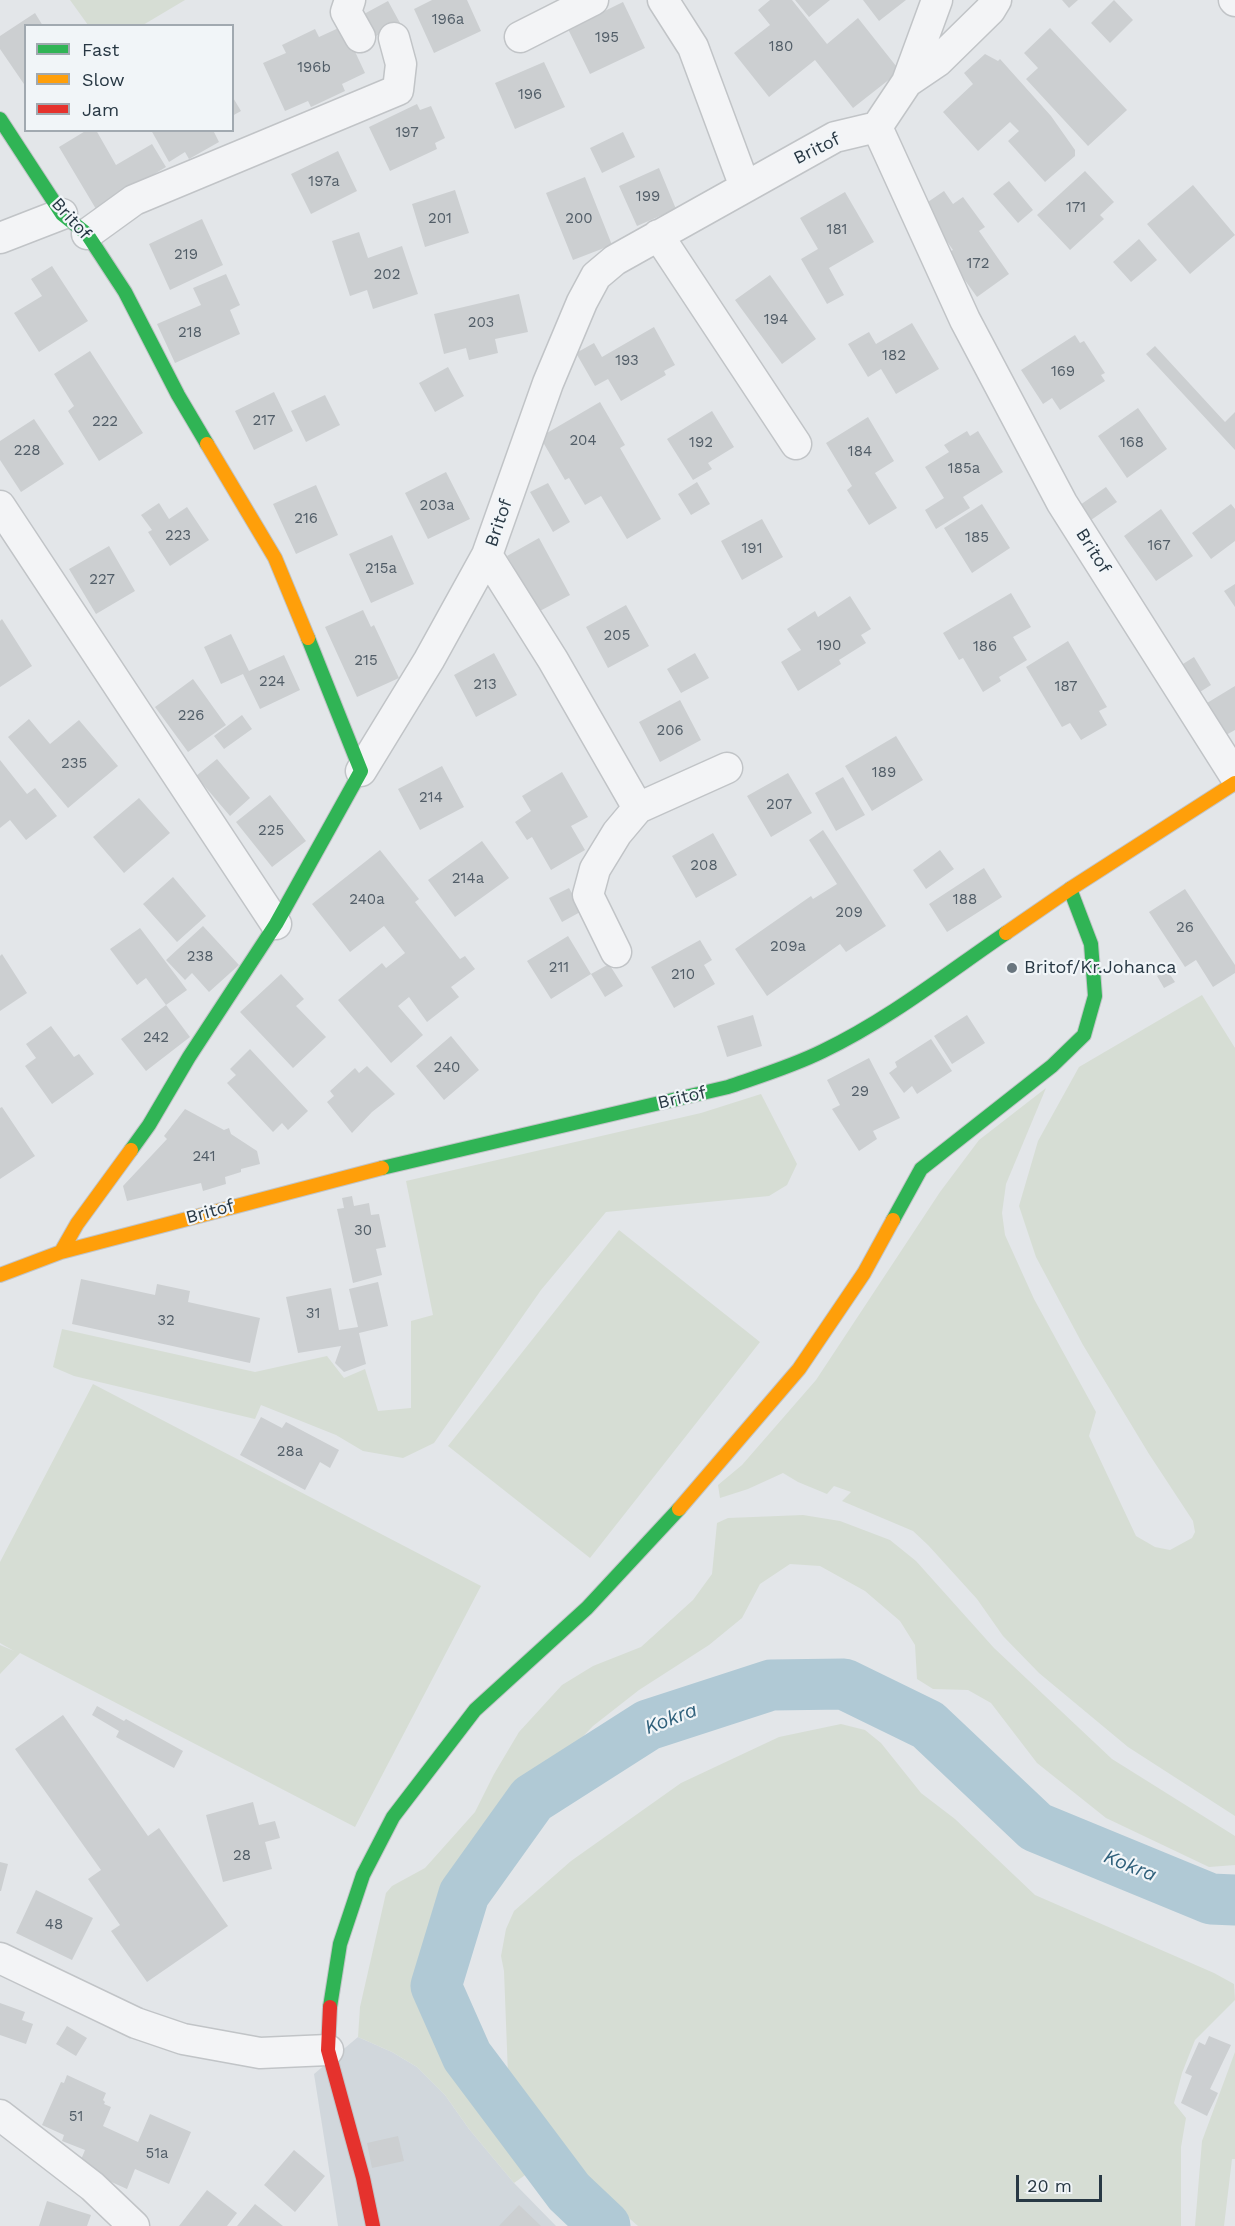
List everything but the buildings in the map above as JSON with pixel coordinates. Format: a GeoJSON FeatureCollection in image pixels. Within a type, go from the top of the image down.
{"type":"FeatureCollection","features":[{"type":"Feature","properties":{"kind":"street"},"geometry":{"type":"LineString","coordinates":[[350,0],[346,12],[360,37]]}},
{"type":"Feature","properties":{"kind":"street"},"geometry":{"type":"LineString","coordinates":[[520,37],[593,0]]}},
{"type":"Feature","properties":{"kind":"street"},"geometry":{"type":"LineString","coordinates":[[663,0],[693,46],[745,188]]}},
{"type":"Feature","properties":{"kind":"street"},"geometry":{"type":"LineString","coordinates":[[877,127],[907,82],[937,0]]}},
{"type":"Feature","properties":{"kind":"street"},"geometry":{"type":"LineString","coordinates":[[907,82],[938,61],[990,10],[996,0]]}},
{"type":"Feature","properties":{"kind":"street"},"geometry":{"type":"LineString","coordinates":[[87,234],[134,200],[398,90],[401,64],[394,38]]}},
{"type":"Feature","properties":{"kind":"street","name":"Britof"},"geometry":{"type":"LineString","coordinates":[[0,119],[62,214],[87,234],[125,292],[178,395],[275,558],[361,771]]}},
{"type":"Feature","properties":{"kind":"street","name":"Britof"},"geometry":{"type":"LineString","coordinates":[[61,1252],[77,1224],[149,1125],[189,1057],[276,924],[361,771],[429,660],[487,555],[548,383],[582,302],[596,276],[615,260],[835,137],[877,127],[965,320],[1062,503],[1235,776]]}},
{"type":"Feature","properties":{"kind":"street"},"geometry":{"type":"LineString","coordinates":[[0,238],[62,214]]}},
{"type":"Feature","properties":{"kind":"street"},"geometry":{"type":"LineString","coordinates":[[658,235],[796,444]]}},
{"type":"Feature","properties":{"kind":"street"},"geometry":{"type":"LineString","coordinates":[[0,506],[276,924]]}},
{"type":"Feature","properties":{"kind":"street"},"geometry":{"type":"LineString","coordinates":[[487,555],[553,660],[638,808]]}},
{"type":"Feature","properties":{"kind":"street"},"geometry":{"type":"LineString","coordinates":[[616,952],[588,895],[594,869],[617,833],[638,808],[727,768]]}},
{"type":"Feature","properties":{"kind":"street","name":"Britof"},"geometry":{"type":"LineString","coordinates":[[3,1278],[61,1252],[343,1177],[728,1087],[783,1068],[823,1051],[873,1024],[1070,890],[1235,783]]}},
{"type":"Feature","properties":{"kind":"street"},"geometry":{"type":"LineString","coordinates":[[373,2226],[363,2178],[328,2050],[330,1995],[340,1944],[363,1875],[393,1817],[475,1710],[587,1608],[705,1481],[799,1369],[864,1273],[921,1169],[1052,1066],[1084,1035],[1095,996],[1091,944],[1070,890]]}},
{"type":"Feature","properties":{"kind":"street"},"geometry":{"type":"LineString","coordinates":[[0,1958],[126,2019],[183,2039],[260,2053],[328,2050]]}},
{"type":"Feature","properties":{"kind":"street"},"geometry":{"type":"LineString","coordinates":[[0,2115],[92,2186],[134,2226]]}},
{"type":"Feature","properties":{"kind":"shaded area"},"geometry":{"type":"Polygon","coordinates":[[[70,0],[185,0],[145,24],[87,24],[70,0]]]}},
{"type":"Feature","properties":{"kind":"shaded area"},"geometry":{"type":"Polygon","coordinates":[[[1202,995],[1235,1048],[1235,1816],[1128,1747],[1039,1673],[1003,1636],[977,1599],[913,1531],[842,1501],[851,1492],[834,1486],[827,1494],[783,1473],[748,1489],[720,1498],[718,1485],[742,1465],[816,1380],[940,1192],[979,1140],[1046,1088],[1006,1184],[1002,1213],[1005,1235],[1034,1299],[1096,1412],[1089,1436],[1136,1536],[1155,1547],[1170,1550],[1192,1538],[1195,1532],[1193,1521],[1149,1454],[1083,1345],[1036,1257],[1019,1206],[1038,1141],[1079,1067],[1202,995]]]}},
{"type":"Feature","properties":{"kind":"shaded area"},"geometry":{"type":"Polygon","coordinates":[[[761,1094],[797,1164],[787,1185],[769,1196],[606,1212],[541,1290],[434,1443],[403,1458],[363,1451],[336,1435],[261,1405],[255,1419],[74,1376],[53,1367],[62,1329],[255,1372],[327,1356],[344,1378],[365,1369],[378,1411],[411,1408],[411,1321],[433,1315],[406,1181],[701,1113],[761,1094]]]}},
{"type":"Feature","properties":{"kind":"shaded area"},"geometry":{"type":"Polygon","coordinates":[[[619,1230],[760,1342],[590,1558],[448,1446],[619,1230]]]}},
{"type":"Feature","properties":{"kind":"shaded area"},"geometry":{"type":"Polygon","coordinates":[[[93,1384],[481,1586],[355,1827],[20,1653],[0,1674],[0,1645],[14,1651],[0,1643],[0,1562],[93,1384]]]}},
{"type":"Feature","properties":{"kind":"shaded area"},"geometry":{"type":"Polygon","coordinates":[[[803,1515],[840,1521],[890,1540],[916,1561],[994,1648],[1112,1759],[1235,1836],[1235,1865],[1209,1867],[1106,1818],[1037,1763],[991,1703],[968,1690],[933,1689],[917,1679],[915,1645],[900,1621],[865,1591],[820,1566],[790,1564],[760,1584],[742,1618],[709,1645],[639,1690],[593,1726],[546,1775],[503,1834],[466,1891],[436,1952],[429,1992],[434,2027],[485,2112],[539,2165],[514,2183],[469,2129],[445,2095],[417,2067],[392,2052],[358,2037],[360,2007],[386,1893],[392,1886],[425,1868],[475,1812],[519,1732],[562,1685],[593,1666],[641,1647],[693,1600],[712,1574],[717,1523],[728,1518],[803,1515]]]}},
{"type":"Feature","properties":{"kind":"shaded area"},"geometry":{"type":"Polygon","coordinates":[[[841,1724],[865,1730],[881,1743],[921,1793],[955,1819],[1035,1895],[1214,1973],[1234,1984],[1235,2000],[1195,2040],[1182,2073],[1174,2103],[1186,2118],[1181,2147],[1181,2226],[638,2226],[590,2184],[508,2075],[504,1971],[501,1956],[506,1929],[514,1911],[571,1861],[681,1783],[779,1737],[841,1724]]]}},
{"type":"Feature","properties":{"kind":"shaded area"},"geometry":{"type":"Polygon","coordinates":[[[358,2037],[392,2052],[417,2067],[445,2095],[469,2129],[514,2183],[556,2226],[338,2226],[314,2074],[358,2037]]]}},
{"type":"Feature","properties":{"kind":"shaded area"},"geometry":{"type":"Polygon","coordinates":[[[1235,2052],[1235,2159],[1232,2159],[1224,2226],[1195,2226],[1202,2141],[1235,2052]]]}},
{"type":"Feature","properties":{"kind":"waterway","name":"Kokra"},"geometry":{"type":"LineString","coordinates":[[605,2226],[569,2192],[467,2056],[436,1986],[464,1894],[532,1799],[648,1725],[771,1685],[844,1684],[928,1725],[1036,1827],[1211,1899],[1235,1900]]}},
{"type":"Feature","properties":{"kind":"traffic: fast"},"geometry":{"type":"LineString","coordinates":[[0,119],[62,214],[87,234],[125,292],[178,395],[207,444]]}},
{"type":"Feature","properties":{"kind":"traffic: fast"},"geometry":{"type":"LineString","coordinates":[[131,1150],[276,924],[361,771],[308,638]]}},
{"type":"Feature","properties":{"kind":"traffic: fast"},"geometry":{"type":"LineString","coordinates":[[893,1220],[921,1169],[1052,1066],[1084,1035],[1095,996],[1091,944],[1070,889]]}},
{"type":"Feature","properties":{"kind":"traffic: fast"},"geometry":{"type":"LineString","coordinates":[[382,1168],[728,1087],[788,1066],[823,1051],[871,1025],[1006,933]]}},
{"type":"Feature","properties":{"kind":"traffic: fast"},"geometry":{"type":"LineString","coordinates":[[330,2007],[340,1944],[363,1875],[393,1817],[475,1710],[587,1608],[679,1509]]}},
{"type":"Feature","properties":{"kind":"traffic: slow"},"geometry":{"type":"LineString","coordinates":[[207,444],[275,558],[308,638]]}},
{"type":"Feature","properties":{"kind":"traffic: slow"},"geometry":{"type":"LineString","coordinates":[[1006,933],[1235,783]]}},
{"type":"Feature","properties":{"kind":"traffic: slow"},"geometry":{"type":"LineString","coordinates":[[61,1252],[77,1224],[131,1150]]}},
{"type":"Feature","properties":{"kind":"traffic: slow"},"geometry":{"type":"LineString","coordinates":[[0,1275],[61,1252],[382,1168]]}},
{"type":"Feature","properties":{"kind":"traffic: slow"},"geometry":{"type":"LineString","coordinates":[[679,1509],[799,1369],[864,1273],[893,1220]]}},
{"type":"Feature","properties":{"kind":"traffic: jam"},"geometry":{"type":"LineString","coordinates":[[330,2007],[328,2050],[363,2178],[373,2226]]}},
{"type":"Feature","properties":{"kind":"place","name":"Britof/Kr.Johanca"},"geometry":{"type":"Point","coordinates":[1012,968]}}]}
